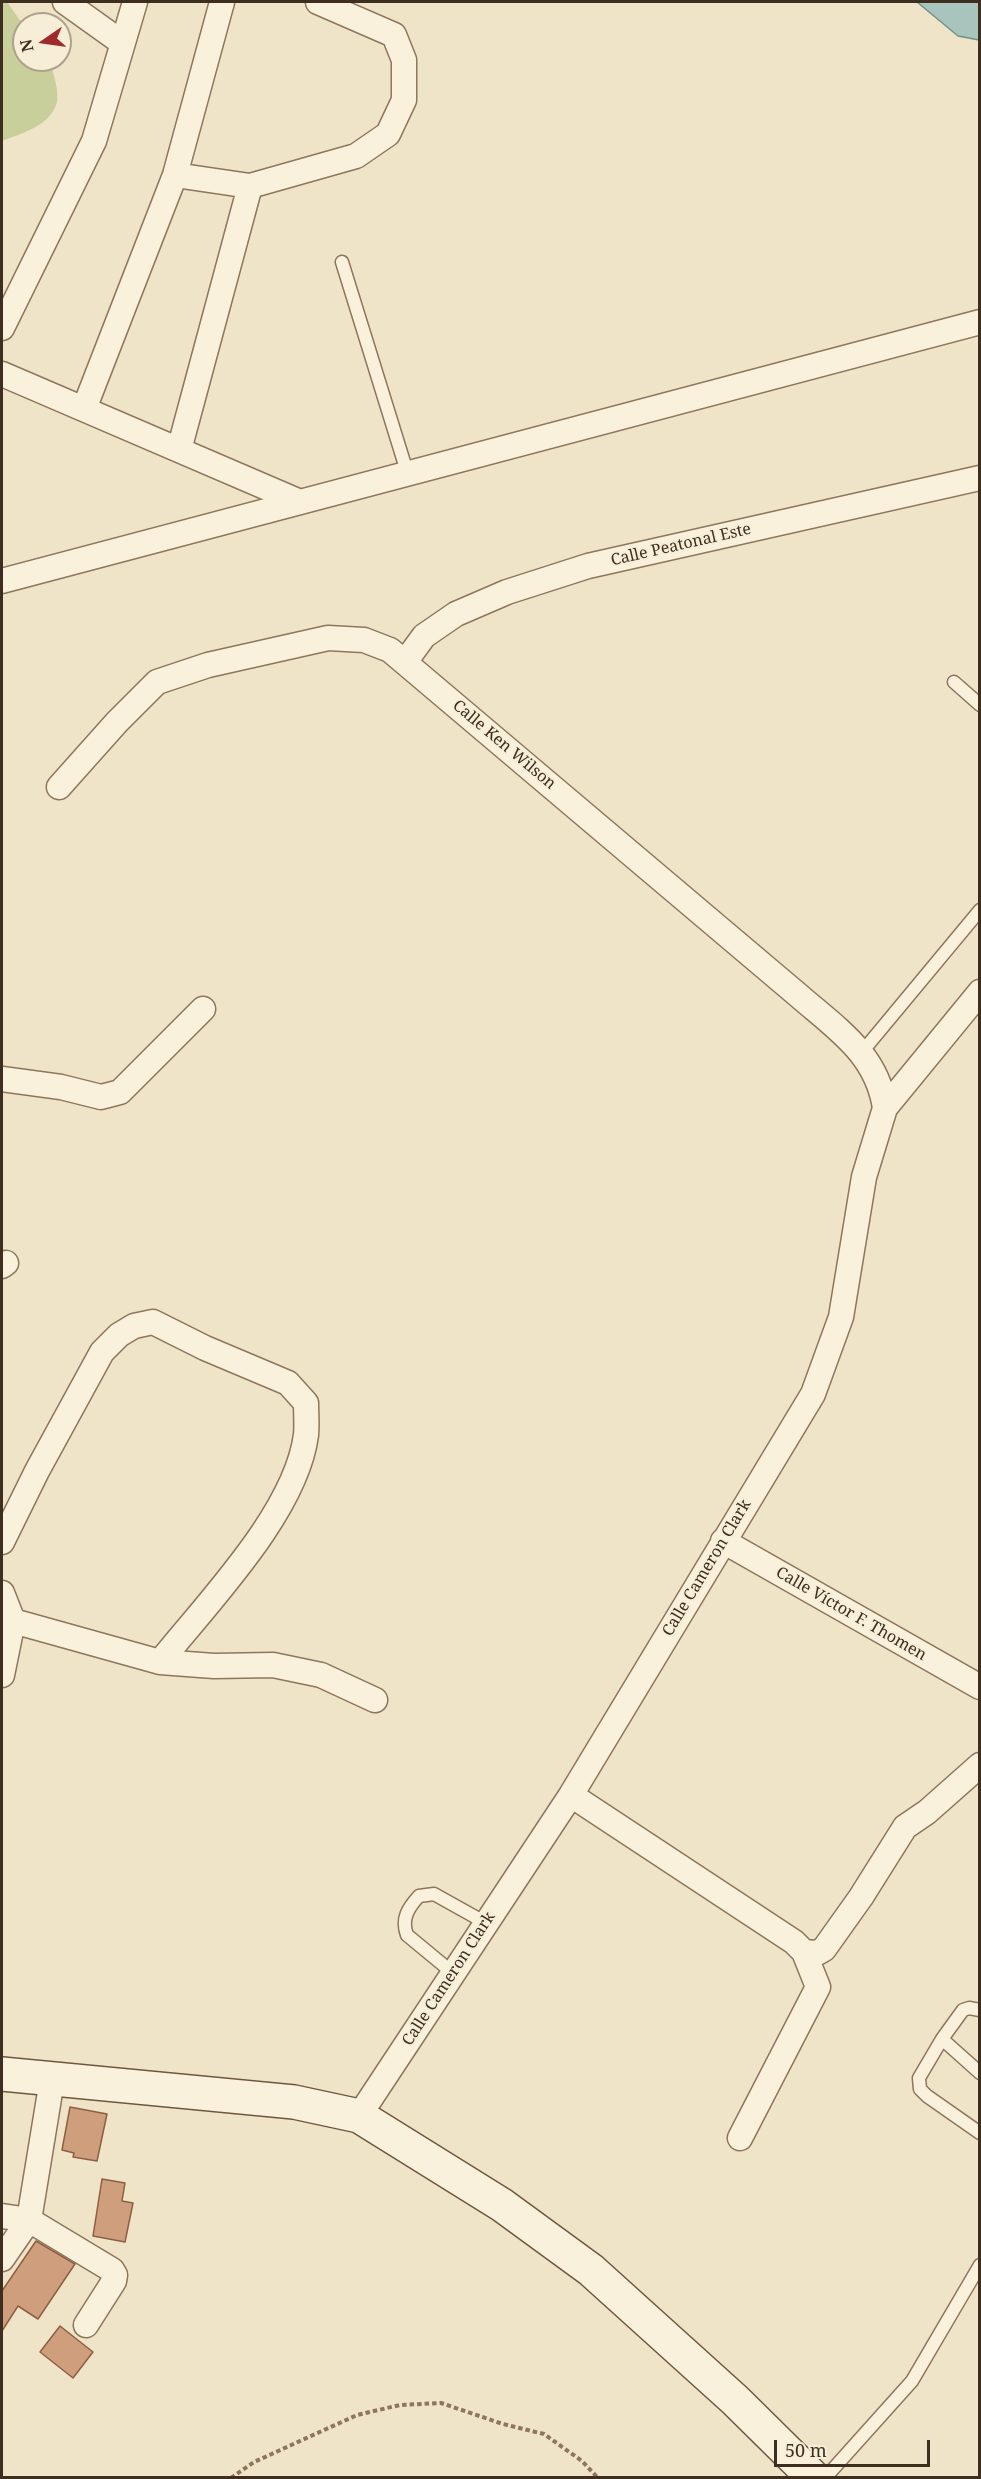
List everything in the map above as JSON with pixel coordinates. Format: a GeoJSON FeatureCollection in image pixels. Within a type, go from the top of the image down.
{"type":"FeatureCollection","features":[{"type":"Feature","properties":{"kind":"main road"},"geometry":{"type":"LineString","coordinates":[[2,2074],[294,2102],[359,2116],[502,2205],[591,2270],[735,2400],[811,2476]]}},
{"type":"Feature","properties":{"kind":"street"},"geometry":{"type":"LineString","coordinates":[[65,2],[121,42]]}},
{"type":"Feature","properties":{"kind":"street"},"geometry":{"type":"LineString","coordinates":[[2,328],[93,141],[121,42],[135,2]]}},
{"type":"Feature","properties":{"kind":"street"},"geometry":{"type":"LineString","coordinates":[[84,409],[174,176],[222,2]]}},
{"type":"Feature","properties":{"kind":"street"},"geometry":{"type":"LineString","coordinates":[[174,176],[250,186],[356,156],[388,134],[404,100],[404,60],[394,35],[318,2]]}},
{"type":"Feature","properties":{"kind":"street"},"geometry":{"type":"LineString","coordinates":[[179,450],[250,186]]}},
{"type":"Feature","properties":{"kind":"street"},"geometry":{"type":"LineString","coordinates":[[2,581],[980,322]]}},
{"type":"Feature","properties":{"kind":"street"},"geometry":{"type":"LineString","coordinates":[[2,374],[300,502]]}},
{"type":"Feature","properties":{"kind":"street","name":"Calle Peatonal Este"},"geometry":{"type":"LineString","coordinates":[[405,662],[424,636],[456,614],[507,592],[588,566],[980,478]]}},
{"type":"Feature","properties":{"kind":"street","name":"Calle Ken Wilson"},"geometry":{"type":"LineString","coordinates":[[59,787],[117,722],[157,682],[208,665],[328,638],[364,640],[390,650],[798,995],[862,1052],[880,1085],[885,1108]]}},
{"type":"Feature","properties":{"kind":"street","name":"Calle Cameron Clark"},"geometry":{"type":"LineString","coordinates":[[359,2116],[571,1795],[813,1394],[841,1317],[864,1177],[885,1108],[980,992]]}},
{"type":"Feature","properties":{"kind":"street"},"geometry":{"type":"LineString","coordinates":[[2,1079],[61,1087],[101,1097],[120,1092],[203,1009]]}},
{"type":"Feature","properties":{"kind":"street"},"geometry":{"type":"LineString","coordinates":[[2,1542],[37,1471],[102,1352],[119,1335],[134,1326],[153,1322],[205,1348],[288,1383],[306,1403],[306,1435],[294,1479],[264,1532],[160,1662]]}},
{"type":"Feature","properties":{"kind":"street","name":"Calle Víctor F. Thomen"},"geometry":{"type":"LineString","coordinates":[[723,1541],[980,1687]]}},
{"type":"Feature","properties":{"kind":"street"},"geometry":{"type":"LineString","coordinates":[[2,1593],[14,1621],[2,1675]]}},
{"type":"Feature","properties":{"kind":"street"},"geometry":{"type":"LineString","coordinates":[[14,1621],[160,1662],[214,1666],[273,1665],[321,1675],[375,1700]]}},
{"type":"Feature","properties":{"kind":"street"},"geometry":{"type":"LineString","coordinates":[[804,1952],[817,1953],[824,1949],[861,1897],[905,1827],[927,1812],[980,1765]]}},
{"type":"Feature","properties":{"kind":"street"},"geometry":{"type":"LineString","coordinates":[[571,1795],[794,1942],[804,1952],[818,1987],[740,2138]]}},
{"type":"Feature","properties":{"kind":"street"},"geometry":{"type":"LineString","coordinates":[[2,2259],[29,2220],[52,2080]]}},
{"type":"Feature","properties":{"kind":"street"},"geometry":{"type":"LineString","coordinates":[[2,2216],[29,2220],[112,2270],[115,2275],[114,2281],[86,2325]]}},
{"type":"Feature","properties":{"kind":"lane"},"geometry":{"type":"LineString","coordinates":[[342,262],[408,475]]}},
{"type":"Feature","properties":{"kind":"lane"},"geometry":{"type":"LineString","coordinates":[[954,682],[980,705]]}},
{"type":"Feature","properties":{"kind":"lane"},"geometry":{"type":"LineString","coordinates":[[862,1052],[980,910]]}},
{"type":"Feature","properties":{"kind":"lane"},"geometry":{"type":"LineString","coordinates":[[453,1973],[407,1935],[404,1927],[405,1916],[410,1905],[419,1896],[434,1894],[486,1923]]}},
{"type":"Feature","properties":{"kind":"lane"},"geometry":{"type":"LineString","coordinates":[[980,2010],[969,2008],[963,2010],[942,2039],[919,2078],[920,2089],[980,2133]]}},
{"type":"Feature","properties":{"kind":"lane"},"geometry":{"type":"LineString","coordinates":[[942,2039],[980,2073]]}},
{"type":"Feature","properties":{"kind":"lane"},"geometry":{"type":"LineString","coordinates":[[811,2476],[912,2381],[980,2265]]}},
{"type":"Feature","properties":{"kind":"path"},"geometry":{"type":"LineString","coordinates":[[231,2478],[254,2462],[357,2415],[400,2405],[441,2403],[502,2424],[544,2434],[582,2461],[598,2478]]}},
{"type":"Feature","properties":{"kind":"green space"},"geometry":{"type":"Polygon","coordinates":[[[2,2],[7,2],[14,12],[12,12],[12,72],[53,72],[57,102],[49,117],[35,128],[2,141],[2,2]]]}},
{"type":"Feature","properties":{"kind":"water"},"geometry":{"type":"Polygon","coordinates":[[[917,2],[979,2],[979,40],[958,36],[917,2]]]}},
{"type":"Feature","properties":{"kind":"building"},"geometry":{"type":"Polygon","coordinates":[[[70,2107],[107,2114],[97,2161],[73,2157],[74,2153],[62,2150],[70,2107]]]}},
{"type":"Feature","properties":{"kind":"building"},"geometry":{"type":"Polygon","coordinates":[[[102,2179],[125,2183],[122,2201],[133,2203],[125,2242],[93,2236],[102,2179]]]}},
{"type":"Feature","properties":{"kind":"building"},"geometry":{"type":"Polygon","coordinates":[[[36,2241],[75,2264],[38,2319],[18,2306],[2,2331],[2,2291],[36,2241]]]}},
{"type":"Feature","properties":{"kind":"building"},"geometry":{"type":"Polygon","coordinates":[[[60,2326],[93,2352],[73,2378],[40,2352],[60,2326]]]}}]}
